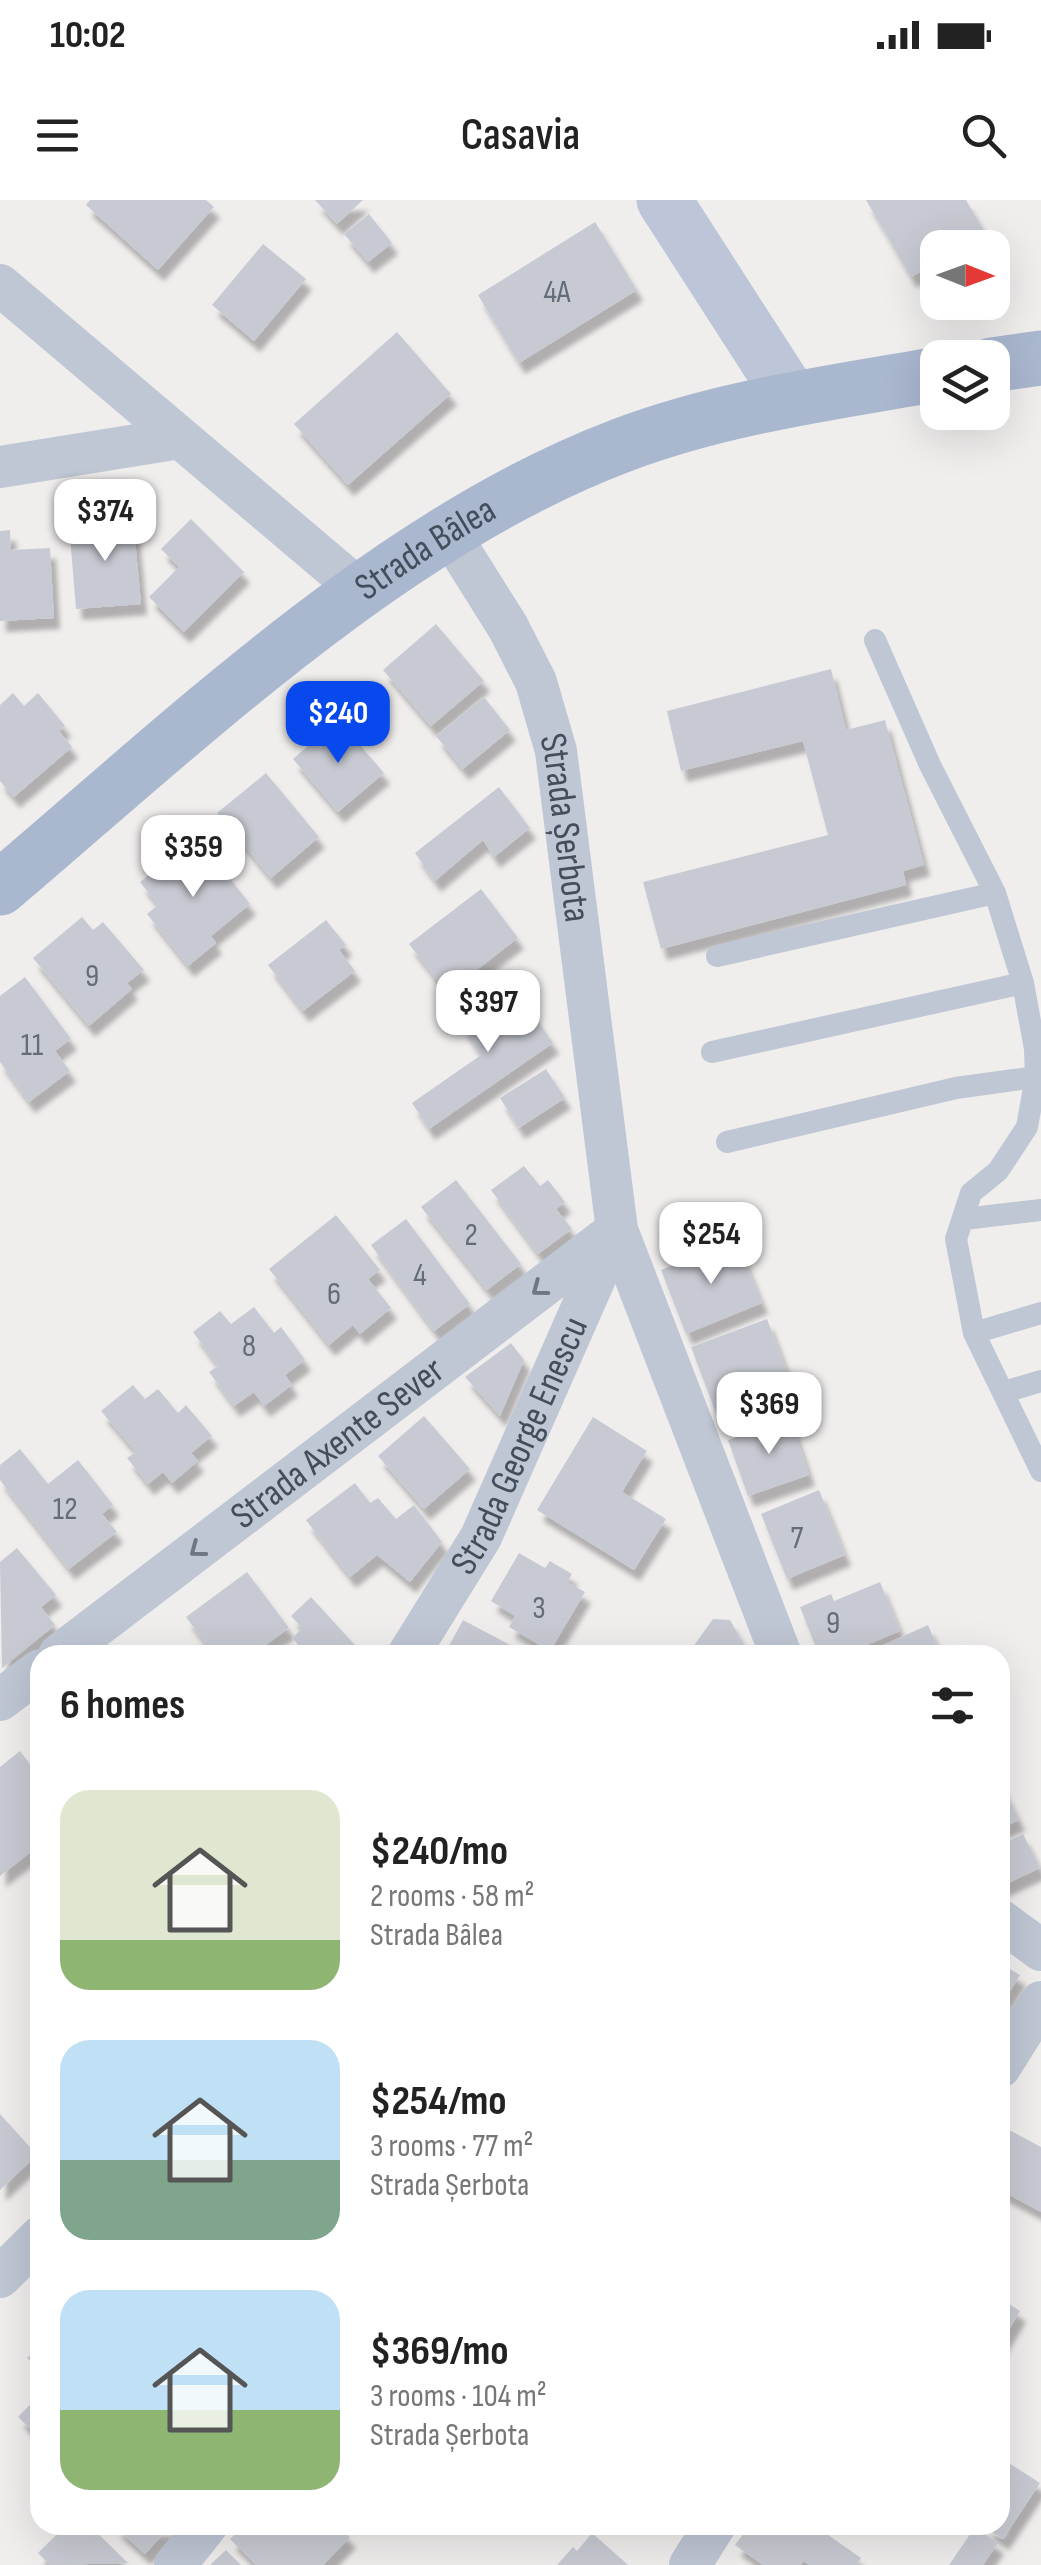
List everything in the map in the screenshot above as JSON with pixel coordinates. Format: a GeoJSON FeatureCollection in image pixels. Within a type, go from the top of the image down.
{"type":"FeatureCollection","features":[{"type":"Feature","properties":{"kind":"main road"},"geometry":{"type":"LineString","coordinates":[[1010,362],[1041,358]]}},
{"type":"Feature","properties":{"kind":"main road","name":"Strada Bâlea"},"geometry":{"type":"LineString","coordinates":[[0,888],[230,693],[361,591],[449,533],[533,486],[618,446],[698,420],[920,377]]}},
{"type":"Feature","properties":{"kind":"street"},"geometry":{"type":"LineString","coordinates":[[664,200],[792,400]]}},
{"type":"Feature","properties":{"kind":"street"},"geometry":{"type":"LineString","coordinates":[[0,286],[361,591]]}},
{"type":"Feature","properties":{"kind":"street"},"geometry":{"type":"LineString","coordinates":[[0,467],[180,438]]}},
{"type":"Feature","properties":{"kind":"street","name":"Strada Șerbota"},"geometry":{"type":"LineString","coordinates":[[449,533],[508,627],[536,682],[556,751],[616,1230],[777,1645]]}},
{"type":"Feature","properties":{"kind":"street","name":"Strada Axente Sever"},"geometry":{"type":"LineString","coordinates":[[73,1645],[616,1230]]}},
{"type":"Feature","properties":{"kind":"street","name":"Strada George Enescu"},"geometry":{"type":"LineString","coordinates":[[414,1645],[481,1537],[616,1230]]}},
{"type":"Feature","properties":{"kind":"street"},"geometry":{"type":"LineString","coordinates":[[0,1700],[30,1678]]}},
{"type":"Feature","properties":{"kind":"street"},"geometry":{"type":"LineString","coordinates":[[1010,1927],[1041,1950]]}},
{"type":"Feature","properties":{"kind":"street"},"geometry":{"type":"LineString","coordinates":[[1010,2051],[1041,2002]]}},
{"type":"Feature","properties":{"kind":"street"},"geometry":{"type":"LineString","coordinates":[[0,2276],[30,2247]]}},
{"type":"Feature","properties":{"kind":"street"},"geometry":{"type":"LineString","coordinates":[[175,2565],[198,2535]]}},
{"type":"Feature","properties":{"kind":"street"},"geometry":{"type":"LineString","coordinates":[[690,2565],[709,2535]]}},
{"type":"Feature","properties":{"kind":"lane"},"geometry":{"type":"LineString","coordinates":[[876,640],[930,765],[995,893],[1023,983],[1036,1077],[1027,1127],[998,1171],[972,1193],[956,1239],[974,1333],[1041,1470]]}},
{"type":"Feature","properties":{"kind":"lane"},"geometry":{"type":"LineString","coordinates":[[717,956],[995,893]]}},
{"type":"Feature","properties":{"kind":"lane"},"geometry":{"type":"LineString","coordinates":[[712,1052],[1023,983]]}},
{"type":"Feature","properties":{"kind":"lane"},"geometry":{"type":"LineString","coordinates":[[727,1142],[956,1088],[1036,1077]]}},
{"type":"Feature","properties":{"kind":"lane"},"geometry":{"type":"LineString","coordinates":[[964,1219],[1041,1210]]}},
{"type":"Feature","properties":{"kind":"lane"},"geometry":{"type":"LineString","coordinates":[[974,1333],[1041,1313]]}},
{"type":"Feature","properties":{"kind":"lane"},"geometry":{"type":"LineString","coordinates":[[1004,1392],[1041,1381]]}},
{"type":"Feature","properties":{"kind":"building"},"geometry":{"type":"Polygon","coordinates":[[[90,200],[206,200],[214,207],[158,270],[86,205],[90,200]]]}},
{"type":"Feature","properties":{"kind":"building"},"geometry":{"type":"Polygon","coordinates":[[[315,200],[363,200],[337,224],[315,200]]]}},
{"type":"Feature","properties":{"kind":"building"},"geometry":{"type":"Polygon","coordinates":[[[866,200],[966,200],[984,230],[920,230],[920,272],[911,277],[866,200]]]}},
{"type":"Feature","properties":{"kind":"building"},"geometry":{"type":"Polygon","coordinates":[[[369,214],[392,243],[368,262],[344,234],[369,214]]]}},
{"type":"Feature","properties":{"kind":"building"},"geometry":{"type":"Polygon","coordinates":[[[595,222],[637,290],[519,363],[478,295],[595,222]]]}},
{"type":"Feature","properties":{"kind":"building"},"geometry":{"type":"Polygon","coordinates":[[[263,244],[306,279],[254,341],[212,305],[263,244]]]}},
{"type":"Feature","properties":{"kind":"building"},"geometry":{"type":"Polygon","coordinates":[[[397,332],[451,394],[348,485],[294,424],[397,332]]]}},
{"type":"Feature","properties":{"kind":"building"},"geometry":{"type":"Polygon","coordinates":[[[133,518],[141,604],[76,609],[69,524],[133,518]]]}},
{"type":"Feature","properties":{"kind":"building"},"geometry":{"type":"Polygon","coordinates":[[[191,519],[244,572],[184,632],[149,597],[179,567],[161,549],[191,519]]]}},
{"type":"Feature","properties":{"kind":"building"},"geometry":{"type":"Polygon","coordinates":[[[10,530],[11,550],[50,548],[54,618],[0,621],[0,531],[10,530]]]}},
{"type":"Feature","properties":{"kind":"building"},"geometry":{"type":"Polygon","coordinates":[[[436,624],[484,681],[431,726],[383,670],[436,624]]]}},
{"type":"Feature","properties":{"kind":"building"},"geometry":{"type":"Polygon","coordinates":[[[831,669],[846,730],[885,720],[924,865],[903,871],[906,885],[661,949],[643,882],[828,835],[803,741],[681,771],[667,711],[831,669]]]}},
{"type":"Feature","properties":{"kind":"building"},"geometry":{"type":"Polygon","coordinates":[[[13,693],[24,706],[38,693],[65,726],[59,731],[72,747],[14,797],[0,781],[0,705],[13,693]]]}},
{"type":"Feature","properties":{"kind":"building"},"geometry":{"type":"Polygon","coordinates":[[[484,697],[510,730],[463,769],[436,736],[484,697]]]}},
{"type":"Feature","properties":{"kind":"building"},"geometry":{"type":"Polygon","coordinates":[[[338,720],[384,773],[338,812],[293,759],[338,720]]]}},
{"type":"Feature","properties":{"kind":"building"},"geometry":{"type":"Polygon","coordinates":[[[266,773],[319,837],[271,878],[217,813],[266,773]]]}},
{"type":"Feature","properties":{"kind":"building"},"geometry":{"type":"Polygon","coordinates":[[[499,787],[530,828],[494,857],[483,840],[435,881],[415,853],[499,787]]]}},
{"type":"Feature","properties":{"kind":"building"},"geometry":{"type":"Polygon","coordinates":[[[197,837],[250,904],[211,936],[216,943],[188,966],[147,914],[158,905],[140,882],[197,837]]]}},
{"type":"Feature","properties":{"kind":"building"},"geometry":{"type":"Polygon","coordinates":[[[481,889],[518,938],[447,993],[409,944],[481,889]]]}},
{"type":"Feature","properties":{"kind":"building"},"geometry":{"type":"Polygon","coordinates":[[[82,917],[93,930],[103,922],[144,970],[127,983],[132,989],[89,1026],[33,958],[82,917]]]}},
{"type":"Feature","properties":{"kind":"building"},"geometry":{"type":"Polygon","coordinates":[[[326,920],[346,945],[339,950],[355,971],[303,1011],[268,965],[326,920]]]}},
{"type":"Feature","properties":{"kind":"building"},"geometry":{"type":"Polygon","coordinates":[[[25,977],[71,1039],[55,1051],[70,1071],[29,1102],[0,1062],[0,996],[25,977]]]}},
{"type":"Feature","properties":{"kind":"building"},"geometry":{"type":"Polygon","coordinates":[[[515,987],[553,1043],[429,1129],[412,1103],[481,1055],[461,1025],[515,987]]]}},
{"type":"Feature","properties":{"kind":"building"},"geometry":{"type":"Polygon","coordinates":[[[546,1069],[565,1098],[519,1128],[500,1098],[546,1069]]]}},
{"type":"Feature","properties":{"kind":"building"},"geometry":{"type":"Polygon","coordinates":[[[524,1166],[540,1186],[548,1180],[565,1202],[556,1209],[572,1229],[538,1254],[491,1190],[524,1166]]]}},
{"type":"Feature","properties":{"kind":"building"},"geometry":{"type":"Polygon","coordinates":[[[456,1180],[521,1264],[487,1290],[421,1207],[456,1180]]]}},
{"type":"Feature","properties":{"kind":"building"},"geometry":{"type":"Polygon","coordinates":[[[336,1215],[380,1270],[368,1279],[391,1308],[360,1334],[353,1325],[329,1345],[269,1269],[336,1215]]]}},
{"type":"Feature","properties":{"kind":"building"},"geometry":{"type":"Polygon","coordinates":[[[406,1219],[470,1304],[434,1331],[371,1245],[406,1219]]]}},
{"type":"Feature","properties":{"kind":"building"},"geometry":{"type":"Polygon","coordinates":[[[736,1240],[762,1303],[686,1334],[661,1270],[736,1240]]]}},
{"type":"Feature","properties":{"kind":"building"},"geometry":{"type":"Polygon","coordinates":[[[254,1307],[274,1333],[281,1327],[305,1360],[285,1375],[292,1385],[264,1406],[254,1392],[234,1406],[209,1372],[218,1366],[193,1332],[220,1311],[231,1324],[254,1307]]]}},
{"type":"Feature","properties":{"kind":"building"},"geometry":{"type":"Polygon","coordinates":[[[767,1319],[792,1385],[716,1413],[691,1347],[767,1319]]]}},
{"type":"Feature","properties":{"kind":"building"},"geometry":{"type":"Polygon","coordinates":[[[511,1343],[524,1360],[500,1416],[465,1377],[511,1343]]]}},
{"type":"Feature","properties":{"kind":"building"},"geometry":{"type":"Polygon","coordinates":[[[133,1385],[145,1399],[158,1389],[178,1413],[186,1405],[212,1436],[191,1453],[198,1461],[172,1483],[163,1472],[148,1484],[127,1458],[136,1452],[101,1411],[133,1385]]]}},
{"type":"Feature","properties":{"kind":"building"},"geometry":{"type":"Polygon","coordinates":[[[424,1416],[470,1469],[424,1509],[378,1456],[424,1416]]]}},
{"type":"Feature","properties":{"kind":"building"},"geometry":{"type":"Polygon","coordinates":[[[593,1417],[647,1451],[622,1492],[666,1519],[634,1570],[537,1510],[593,1417]]]}},
{"type":"Feature","properties":{"kind":"building"},"geometry":{"type":"Polygon","coordinates":[[[790,1419],[809,1475],[748,1496],[728,1440],[790,1419]]]}},
{"type":"Feature","properties":{"kind":"building"},"geometry":{"type":"Polygon","coordinates":[[[20,1449],[48,1484],[78,1460],[113,1505],[102,1514],[117,1532],[69,1569],[0,1480],[0,1465],[20,1449]]]}},
{"type":"Feature","properties":{"kind":"building"},"geometry":{"type":"Polygon","coordinates":[[[355,1483],[370,1503],[378,1498],[396,1519],[414,1505],[442,1542],[410,1582],[377,1555],[350,1577],[306,1520],[355,1483]]]}},
{"type":"Feature","properties":{"kind":"building"},"geometry":{"type":"Polygon","coordinates":[[[819,1490],[845,1555],[787,1579],[761,1514],[819,1490]]]}},
{"type":"Feature","properties":{"kind":"building"},"geometry":{"type":"Polygon","coordinates":[[[17,1548],[56,1595],[41,1607],[55,1625],[2,1668],[0,1562],[17,1548]]]}},
{"type":"Feature","properties":{"kind":"building"},"geometry":{"type":"Polygon","coordinates":[[[519,1553],[545,1568],[550,1561],[572,1574],[567,1582],[585,1592],[554,1645],[540,1645],[509,1627],[515,1616],[491,1601],[519,1553]]]}},
{"type":"Feature","properties":{"kind":"building"},"geometry":{"type":"Polygon","coordinates":[[[247,1572],[289,1628],[266,1645],[207,1645],[186,1617],[247,1572]]]}},
{"type":"Feature","properties":{"kind":"building"},"geometry":{"type":"Polygon","coordinates":[[[880,1582],[900,1631],[866,1645],[815,1645],[800,1607],[831,1594],[834,1601],[880,1582]]]}},
{"type":"Feature","properties":{"kind":"building"},"geometry":{"type":"Polygon","coordinates":[[[311,1597],[355,1645],[298,1645],[292,1638],[302,1628],[291,1616],[311,1597]]]}},
{"type":"Feature","properties":{"kind":"building"},"geometry":{"type":"Polygon","coordinates":[[[713,1619],[730,1620],[744,1645],[694,1645],[713,1619]]]}},
{"type":"Feature","properties":{"kind":"building"},"geometry":{"type":"Polygon","coordinates":[[[463,1620],[510,1645],[449,1645],[463,1620]]]}},
{"type":"Feature","properties":{"kind":"building"},"geometry":{"type":"Polygon","coordinates":[[[928,1625],[937,1645],[883,1645],[928,1625]]]}},
{"type":"Feature","properties":{"kind":"building"},"geometry":{"type":"Polygon","coordinates":[[[20,1751],[30,1764],[30,1853],[0,1876],[0,1767],[20,1751]]]}},
{"type":"Feature","properties":{"kind":"building"},"geometry":{"type":"Polygon","coordinates":[[[1010,1802],[1019,1820],[1010,1824],[1010,1802]]]}},
{"type":"Feature","properties":{"kind":"building"},"geometry":{"type":"Polygon","coordinates":[[[1023,1834],[1040,1868],[1010,1882],[1010,1840],[1023,1834]]]}},
{"type":"Feature","properties":{"kind":"building"},"geometry":{"type":"Polygon","coordinates":[[[1010,1969],[1020,1975],[1010,1991],[1010,1969]]]}},
{"type":"Feature","properties":{"kind":"building"},"geometry":{"type":"Polygon","coordinates":[[[0,2114],[30,2147],[30,2162],[0,2190],[0,2114]]]}},
{"type":"Feature","properties":{"kind":"building"},"geometry":{"type":"Polygon","coordinates":[[[1010,2130],[1041,2147],[1041,2212],[1010,2195],[1010,2130]]]}},
{"type":"Feature","properties":{"kind":"building"},"geometry":{"type":"Polygon","coordinates":[[[1010,2304],[1020,2311],[1010,2328],[1010,2304]]]}},
{"type":"Feature","properties":{"kind":"building"},"geometry":{"type":"Polygon","coordinates":[[[30,2404],[30,2428],[18,2417],[30,2404]]]}},
{"type":"Feature","properties":{"kind":"building"},"geometry":{"type":"Polygon","coordinates":[[[1010,2464],[1040,2483],[1010,2528],[1010,2464]]]}},
{"type":"Feature","properties":{"kind":"building"},"geometry":{"type":"Polygon","coordinates":[[[56,2535],[99,2535],[128,2563],[50,2565],[38,2553],[56,2535]]]}},
{"type":"Feature","properties":{"kind":"building"},"geometry":{"type":"Polygon","coordinates":[[[124,2535],[162,2535],[145,2554],[124,2535]]]}},
{"type":"Feature","properties":{"kind":"building"},"geometry":{"type":"Polygon","coordinates":[[[234,2535],[350,2537],[323,2565],[256,2565],[230,2539],[234,2535]]]}},
{"type":"Feature","properties":{"kind":"building"},"geometry":{"type":"Polygon","coordinates":[[[594,2535],[628,2565],[557,2565],[573,2547],[577,2551],[594,2535]]]}},
{"type":"Feature","properties":{"kind":"building"},"geometry":{"type":"Polygon","coordinates":[[[742,2535],[828,2535],[861,2558],[857,2565],[810,2565],[803,2561],[801,2565],[763,2565],[735,2545],[742,2535]]]}},
{"type":"Feature","properties":{"kind":"building"},"geometry":{"type":"Polygon","coordinates":[[[970,2535],[986,2535],[998,2543],[983,2565],[949,2565],[970,2535]]]}},
{"type":"Feature","properties":{"kind":"building"},"geometry":{"type":"Polygon","coordinates":[[[226,2550],[241,2565],[210,2565],[226,2550]]]}}]}
